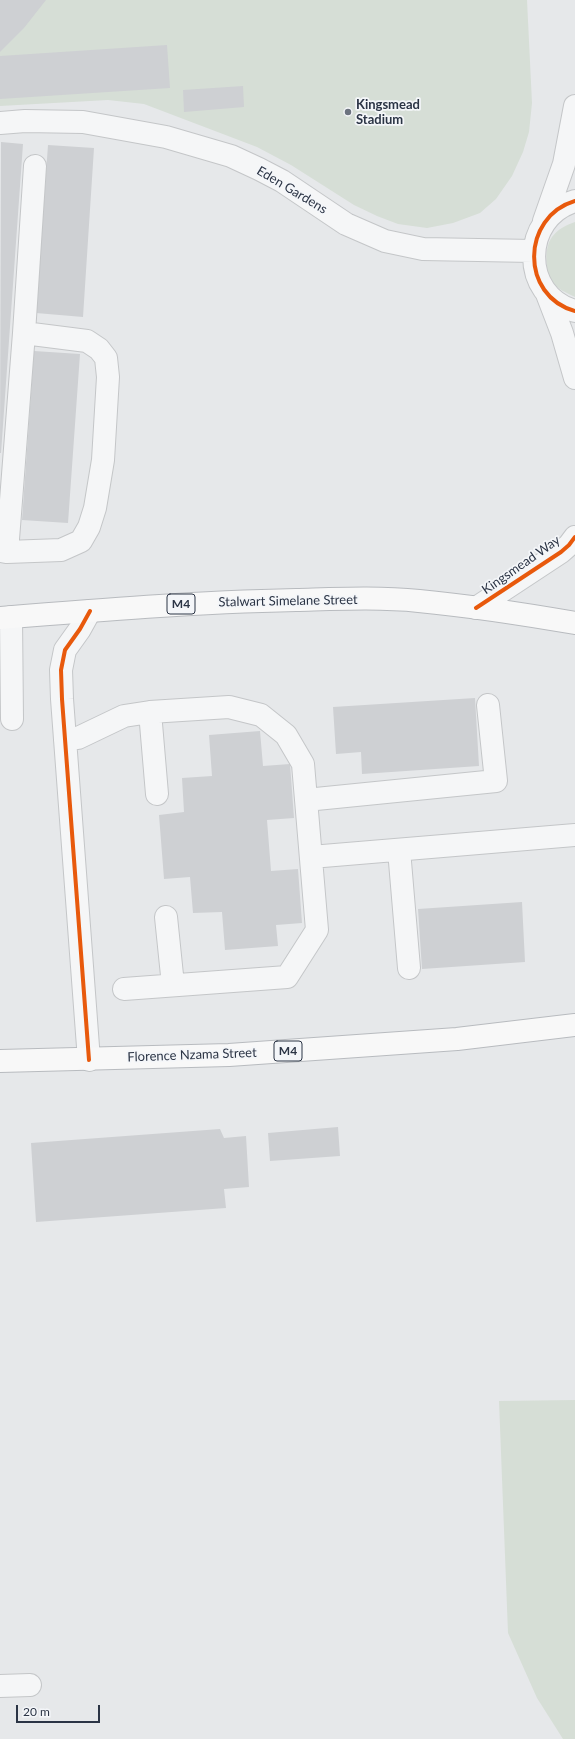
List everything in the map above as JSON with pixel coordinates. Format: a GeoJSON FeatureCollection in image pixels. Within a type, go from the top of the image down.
{"type":"FeatureCollection","features":[{"type":"Feature","properties":{"kind":"highway","name":"Stalwart Simelane Street"},"geometry":{"type":"LineString","coordinates":[[6,618],[157,605],[249,601],[362,599],[419,601],[575,623]]}},
{"type":"Feature","properties":{"kind":"highway","name":"Florence Nzama Street"},"geometry":{"type":"LineString","coordinates":[[0,1061],[89,1060],[229,1055],[457,1039],[575,1025]]}},
{"type":"Feature","properties":{"kind":"street"},"geometry":{"type":"LineString","coordinates":[[575,106],[564,164],[544,223],[537,236],[533,251],[534,266],[562,333],[575,378]]}},
{"type":"Feature","properties":{"kind":"street","name":"Eden Gardens"},"geometry":{"type":"LineString","coordinates":[[0,124],[25,121],[83,122],[166,136],[231,156],[259,169],[282,181],[346,224],[385,241],[412,248],[434,250],[533,251]]}},
{"type":"Feature","properties":{"kind":"street"},"geometry":{"type":"LineString","coordinates":[[24,333],[87,341],[99,349],[106,358],[108,377],[103,460],[95,508],[89,527],[80,541],[61,550],[3,552],[24,333],[35,166]]}},
{"type":"Feature","properties":{"kind":"street"},"geometry":{"type":"LineString","coordinates":[[544,223],[554,211],[567,203],[575,201]]}},
{"type":"Feature","properties":{"kind":"street"},"geometry":{"type":"LineString","coordinates":[[547,294],[559,304],[575,311]]}},
{"type":"Feature","properties":{"kind":"street","name":"Kingsmead Way"},"geometry":{"type":"LineString","coordinates":[[476,608],[561,552],[575,537]]}},
{"type":"Feature","properties":{"kind":"street"},"geometry":{"type":"LineString","coordinates":[[89,1060],[61,670],[65,650],[80,629],[90,611]]}},
{"type":"Feature","properties":{"kind":"street"},"geometry":{"type":"LineString","coordinates":[[6,618],[12,719]]}},
{"type":"Feature","properties":{"kind":"street"},"geometry":{"type":"LineString","coordinates":[[306,800],[496,781],[488,705]]}},
{"type":"Feature","properties":{"kind":"street"},"geometry":{"type":"LineString","coordinates":[[65,740],[78,738],[124,716],[150,712],[229,707],[261,715],[286,735],[303,764],[317,930],[287,977],[124,989]]}},
{"type":"Feature","properties":{"kind":"street"},"geometry":{"type":"LineString","coordinates":[[150,712],[157,794]]}},
{"type":"Feature","properties":{"kind":"street"},"geometry":{"type":"LineString","coordinates":[[311,857],[575,835]]}},
{"type":"Feature","properties":{"kind":"street"},"geometry":{"type":"LineString","coordinates":[[399,850],[409,968]]}},
{"type":"Feature","properties":{"kind":"street"},"geometry":{"type":"LineString","coordinates":[[166,917],[173,985]]}},
{"type":"Feature","properties":{"kind":"street"},"geometry":{"type":"LineString","coordinates":[[0,1686],[30,1685]]}},
{"type":"Feature","properties":{"kind":"shaded area","name":"Kingsmead Stadium"},"geometry":{"type":"Polygon","coordinates":[[[0,0],[527,0],[532,103],[529,132],[523,152],[512,176],[496,199],[480,213],[453,223],[427,228],[398,224],[354,205],[291,165],[257,147],[144,104],[108,100],[0,106],[0,0]]]}},
{"type":"Feature","properties":{"kind":"shaded area"},"geometry":{"type":"Polygon","coordinates":[[[575,222],[575,297],[559,289],[552,282],[546,259],[549,242],[552,237],[568,224],[575,222]]]}},
{"type":"Feature","properties":{"kind":"shaded area"},"geometry":{"type":"Polygon","coordinates":[[[575,1400],[575,1739],[563,1739],[537,1698],[508,1633],[499,1401],[575,1400]]]}},
{"type":"Feature","properties":{"kind":"building"},"geometry":{"type":"Polygon","coordinates":[[[0,0],[46,0],[24,28],[0,52],[0,0]]]}},
{"type":"Feature","properties":{"kind":"building"},"geometry":{"type":"Polygon","coordinates":[[[167,45],[170,88],[0,99],[0,56],[167,45]]]}},
{"type":"Feature","properties":{"kind":"building"},"geometry":{"type":"Polygon","coordinates":[[[243,86],[244,107],[184,112],[183,90],[243,86]]]}},
{"type":"Feature","properties":{"kind":"building"},"geometry":{"type":"Polygon","coordinates":[[[1,142],[23,144],[0,453],[1,142]]]}},
{"type":"Feature","properties":{"kind":"building"},"geometry":{"type":"Polygon","coordinates":[[[48,145],[94,148],[83,317],[36,313],[48,145]]]}},
{"type":"Feature","properties":{"kind":"building"},"geometry":{"type":"Polygon","coordinates":[[[34,351],[80,354],[68,523],[22,520],[34,351]]]}},
{"type":"Feature","properties":{"kind":"building"},"geometry":{"type":"Polygon","coordinates":[[[475,698],[479,766],[362,774],[361,752],[336,754],[333,707],[475,698]]]}},
{"type":"Feature","properties":{"kind":"building"},"geometry":{"type":"Polygon","coordinates":[[[260,731],[263,766],[290,764],[294,818],[267,820],[271,871],[298,869],[302,923],[276,925],[278,946],[225,950],[222,912],[193,913],[190,877],[164,879],[159,815],[184,812],[182,778],[212,776],[209,735],[260,731]]]}},
{"type":"Feature","properties":{"kind":"building"},"geometry":{"type":"Polygon","coordinates":[[[522,902],[525,962],[422,969],[418,909],[522,902]]]}},
{"type":"Feature","properties":{"kind":"building"},"geometry":{"type":"Polygon","coordinates":[[[338,1127],[340,1156],[270,1161],[268,1133],[338,1127]]]}},
{"type":"Feature","properties":{"kind":"building"},"geometry":{"type":"Polygon","coordinates":[[[220,1129],[224,1138],[246,1136],[249,1187],[224,1189],[226,1208],[36,1222],[31,1143],[220,1129]]]}},
{"type":"Feature","properties":{"kind":"cycle path"},"geometry":{"type":"LineString","coordinates":[[575,201],[557,210],[544,223],[537,239],[534,256],[537,274],[544,290],[557,303],[575,311]]}},
{"type":"Feature","properties":{"kind":"cycle path"},"geometry":{"type":"LineString","coordinates":[[476,608],[561,552],[575,537]]}},
{"type":"Feature","properties":{"kind":"cycle path"},"geometry":{"type":"LineString","coordinates":[[89,1060],[61,670],[65,650],[80,629],[90,611]]}},
{"type":"Feature","properties":{"kind":"place","name":"Kingsmead Stadium"},"geometry":{"type":"Point","coordinates":[348,112]}}]}
